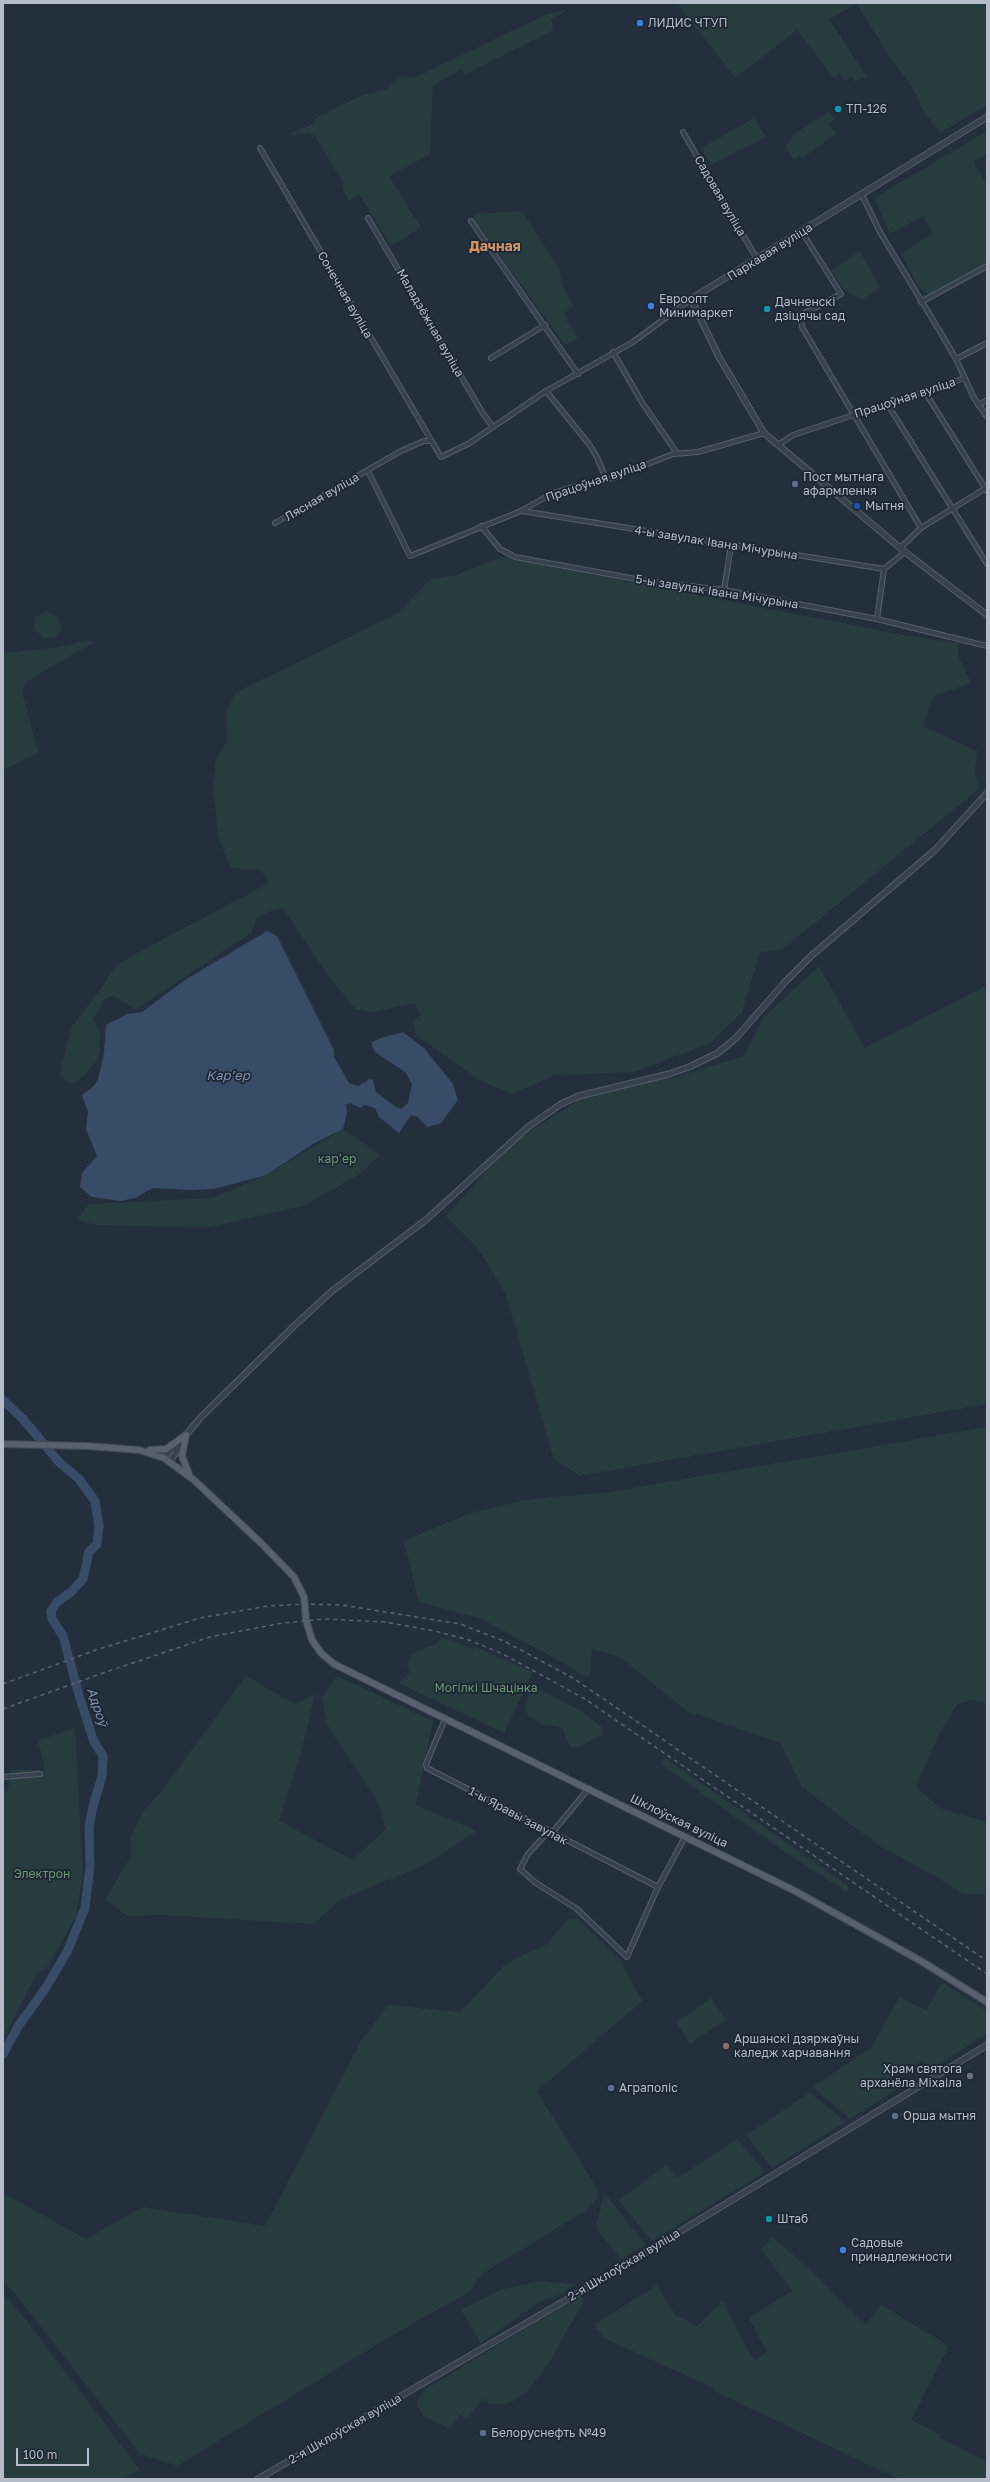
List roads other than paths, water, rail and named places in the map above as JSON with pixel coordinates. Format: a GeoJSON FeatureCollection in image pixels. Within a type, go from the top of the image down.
{"type":"FeatureCollection","features":[{"type":"Feature","properties":{"kind":"main road"},"geometry":{"type":"LineString","coordinates":[[3,1444],[162,1450],[186,1435]]}},
{"type":"Feature","properties":{"kind":"main road"},"geometry":{"type":"LineString","coordinates":[[186,1435],[182,1456],[184,1463],[194,1480]]}},
{"type":"Feature","properties":{"kind":"main road"},"geometry":{"type":"LineString","coordinates":[[139,1450],[164,1458],[194,1480]]}},
{"type":"Feature","properties":{"kind":"main road","name":"Шклоўская вуліца"},"geometry":{"type":"LineString","coordinates":[[194,1480],[267,1548],[294,1577],[304,1597],[306,1620],[312,1640],[327,1660],[353,1675],[589,1788],[802,1895],[921,1961],[987,2002]]}},
{"type":"Feature","properties":{"kind":"street","name":"Паркавая вуліца"},"geometry":{"type":"LineString","coordinates":[[493,427],[546,391],[633,342],[691,299],[987,117]]}},
{"type":"Feature","properties":{"kind":"street","name":"Садовая вуліца"},"geometry":{"type":"LineString","coordinates":[[682,132],[757,259]]}},
{"type":"Feature","properties":{"kind":"street","name":"Сонечная вуліца"},"geometry":{"type":"LineString","coordinates":[[260,148],[430,441],[441,457],[446,456],[493,427]]}},
{"type":"Feature","properties":{"kind":"street"},"geometry":{"type":"LineString","coordinates":[[862,195],[880,232],[956,359],[978,405],[987,417]]}},
{"type":"Feature","properties":{"kind":"street","name":"Маладзёжная вуліца"},"geometry":{"type":"LineString","coordinates":[[368,218],[482,412],[493,427]]}},
{"type":"Feature","properties":{"kind":"street"},"geometry":{"type":"LineString","coordinates":[[471,221],[578,374]]}},
{"type":"Feature","properties":{"kind":"street"},"geometry":{"type":"LineString","coordinates":[[802,232],[841,294],[805,313],[801,324],[921,528]]}},
{"type":"Feature","properties":{"kind":"street"},"geometry":{"type":"LineString","coordinates":[[921,302],[987,266]]}},
{"type":"Feature","properties":{"kind":"street"},"geometry":{"type":"LineString","coordinates":[[691,299],[719,357],[764,433],[900,548],[987,615]]}},
{"type":"Feature","properties":{"kind":"street"},"geometry":{"type":"LineString","coordinates":[[491,358],[545,325]]}},
{"type":"Feature","properties":{"kind":"street"},"geometry":{"type":"LineString","coordinates":[[956,359],[987,343]]}},
{"type":"Feature","properties":{"kind":"street"},"geometry":{"type":"LineString","coordinates":[[613,352],[643,404],[677,454]]}},
{"type":"Feature","properties":{"kind":"street","name":"Працоўная вуліца"},"geometry":{"type":"LineString","coordinates":[[778,445],[793,435],[853,414],[888,405],[965,378]]}},
{"type":"Feature","properties":{"kind":"street"},"geometry":{"type":"LineString","coordinates":[[546,391],[598,457],[606,479]]}},
{"type":"Feature","properties":{"kind":"street"},"geometry":{"type":"LineString","coordinates":[[900,548],[921,528],[952,508],[986,489],[924,392]]}},
{"type":"Feature","properties":{"kind":"street"},"geometry":{"type":"LineString","coordinates":[[978,405],[987,400]]}},
{"type":"Feature","properties":{"kind":"street"},"geometry":{"type":"LineString","coordinates":[[888,405],[987,564]]}},
{"type":"Feature","properties":{"kind":"street","name":"Працоўная вуліца"},"geometry":{"type":"LineString","coordinates":[[368,471],[410,556],[521,511],[532,504],[569,488],[606,479],[677,454],[698,452],[764,433]]}},
{"type":"Feature","properties":{"kind":"street","name":"Лясная вуліца"},"geometry":{"type":"LineString","coordinates":[[275,523],[401,451],[416,444],[430,441]]}},
{"type":"Feature","properties":{"kind":"street"},"geometry":{"type":"LineString","coordinates":[[532,504],[533,513]]}},
{"type":"Feature","properties":{"kind":"street","name":"4-ы завулак Івана Мічурына"},"geometry":{"type":"LineString","coordinates":[[521,511],[884,569]]}},
{"type":"Feature","properties":{"kind":"street","name":"5-ы завулак Івана Мічурына"},"geometry":{"type":"LineString","coordinates":[[481,526],[500,549],[515,557],[646,581],[724,590],[877,619],[987,646]]}},
{"type":"Feature","properties":{"kind":"street"},"geometry":{"type":"LineString","coordinates":[[724,590],[731,545]]}},
{"type":"Feature","properties":{"kind":"street"},"geometry":{"type":"LineString","coordinates":[[877,619],[884,569],[905,552]]}},
{"type":"Feature","properties":{"kind":"street"},"geometry":{"type":"LineString","coordinates":[[170,1462],[186,1435],[216,1401],[319,1303],[427,1219],[484,1166],[541,1117],[579,1096],[669,1074],[718,1054],[736,1038],[785,982],[811,956],[935,850],[987,793]]}},
{"type":"Feature","properties":{"kind":"street"},"geometry":{"type":"LineString","coordinates":[[164,1458],[180,1439]]}},
{"type":"Feature","properties":{"kind":"street","name":"1-ы Яравы завулак"},"geometry":{"type":"LineString","coordinates":[[445,1719],[426,1764],[426,1768],[549,1833],[658,1887]]}},
{"type":"Feature","properties":{"kind":"street"},"geometry":{"type":"LineString","coordinates":[[3,1777],[40,1774]]}},
{"type":"Feature","properties":{"kind":"street"},"geometry":{"type":"LineString","coordinates":[[589,1788],[528,1854],[520,1869],[536,1883],[577,1909],[627,1957],[658,1887],[685,1837]]}},
{"type":"Feature","properties":{"kind":"street","name":"2-я Шклоўская вуліца"},"geometry":{"type":"LineString","coordinates":[[258,2479],[583,2290],[987,2045]]}},
{"type":"Feature","properties":{"kind":"water","name":"Карʼер"},"geometry":{"type":"Polygon","coordinates":[[[267,931],[277,936],[334,1050],[334,1057],[349,1083],[358,1086],[370,1079],[373,1080],[376,1092],[396,1107],[401,1109],[408,1103],[412,1084],[405,1072],[375,1052],[372,1046],[372,1042],[403,1032],[424,1048],[453,1084],[458,1100],[441,1123],[427,1127],[418,1117],[411,1115],[399,1133],[379,1117],[375,1108],[365,1105],[360,1108],[350,1103],[346,1105],[347,1114],[343,1129],[313,1144],[266,1175],[214,1189],[190,1190],[153,1188],[135,1198],[121,1201],[92,1197],[80,1187],[82,1173],[97,1156],[86,1129],[88,1112],[82,1095],[94,1086],[98,1079],[104,1053],[106,1025],[127,1014],[142,1012],[185,980],[267,931]]]}},
{"type":"Feature","properties":{"kind":"waterway","name":"Адроў"},"geometry":{"type":"LineString","coordinates":[[3,1400],[23,1419],[59,1462],[79,1479],[95,1501],[99,1526],[97,1544],[89,1552],[83,1579],[71,1592],[57,1602],[51,1611],[52,1619],[63,1636],[79,1695],[94,1742],[103,1756],[102,1776],[92,1810],[89,1828],[90,1866],[85,1908],[67,1952],[45,1989],[19,2025],[3,2054]]}},
{"type":"Feature","properties":{"kind":"railway"},"geometry":{"type":"LineString","coordinates":[[3,1684],[96,1650],[200,1618],[268,1606],[305,1604],[342,1605],[460,1624],[504,1641],[573,1678],[987,1961]]}},
{"type":"Feature","properties":{"kind":"railway"},"geometry":{"type":"LineString","coordinates":[[3,1709],[210,1637],[283,1623],[325,1619],[385,1622],[435,1631],[469,1640],[501,1653],[585,1699],[987,1974]]}},
{"type":"Feature","properties":{"kind":"place","name":"ЛИДИС ЧТУП"},"geometry":{"type":"Point","coordinates":[640,23]}},
{"type":"Feature","properties":{"kind":"place","name":"ТП-126"},"geometry":{"type":"Point","coordinates":[838,109]}},
{"type":"Feature","properties":{"kind":"place","name":"Евроопт Минимаркет"},"geometry":{"type":"Point","coordinates":[651,306]}},
{"type":"Feature","properties":{"kind":"place","name":"Дачненскі дзіцячы сад"},"geometry":{"type":"Point","coordinates":[767,309]}},
{"type":"Feature","properties":{"kind":"place","name":"Пост мытнага афармлення"},"geometry":{"type":"Point","coordinates":[795,484]}},
{"type":"Feature","properties":{"kind":"place","name":"Мытня"},"geometry":{"type":"Point","coordinates":[857,506]}},
{"type":"Feature","properties":{"kind":"place","name":"Аршанскі дзяржаўны каледж харчавання"},"geometry":{"type":"Point","coordinates":[726,2046]}},
{"type":"Feature","properties":{"kind":"place","name":"Храм святога арханёла Міхаіла"},"geometry":{"type":"Point","coordinates":[970,2076]}},
{"type":"Feature","properties":{"kind":"place","name":"Аграполіс"},"geometry":{"type":"Point","coordinates":[611,2088]}},
{"type":"Feature","properties":{"kind":"place","name":"Орша мытня"},"geometry":{"type":"Point","coordinates":[895,2116]}},
{"type":"Feature","properties":{"kind":"place","name":"Штаб"},"geometry":{"type":"Point","coordinates":[769,2219]}},
{"type":"Feature","properties":{"kind":"place","name":"Садовые принадлежности"},"geometry":{"type":"Point","coordinates":[843,2250]}},
{"type":"Feature","properties":{"kind":"place","name":"Белоруснефть №49"},"geometry":{"type":"Point","coordinates":[483,2433]}},
{"type":"Feature","properties":{"kind":"district","name":"Дачная"},"geometry":{"type":"Point","coordinates":[495,247]}},
{"type":"Feature","properties":{"kind":"park label","name":"карʼер"},"geometry":{"type":"Point","coordinates":[337,1159]}},
{"type":"Feature","properties":{"kind":"park label","name":"Могілкі Шчацінка"},"geometry":{"type":"Point","coordinates":[486,1688]}},
{"type":"Feature","properties":{"kind":"park label","name":"Электрон"},"geometry":{"type":"Point","coordinates":[42,1874]}}]}
